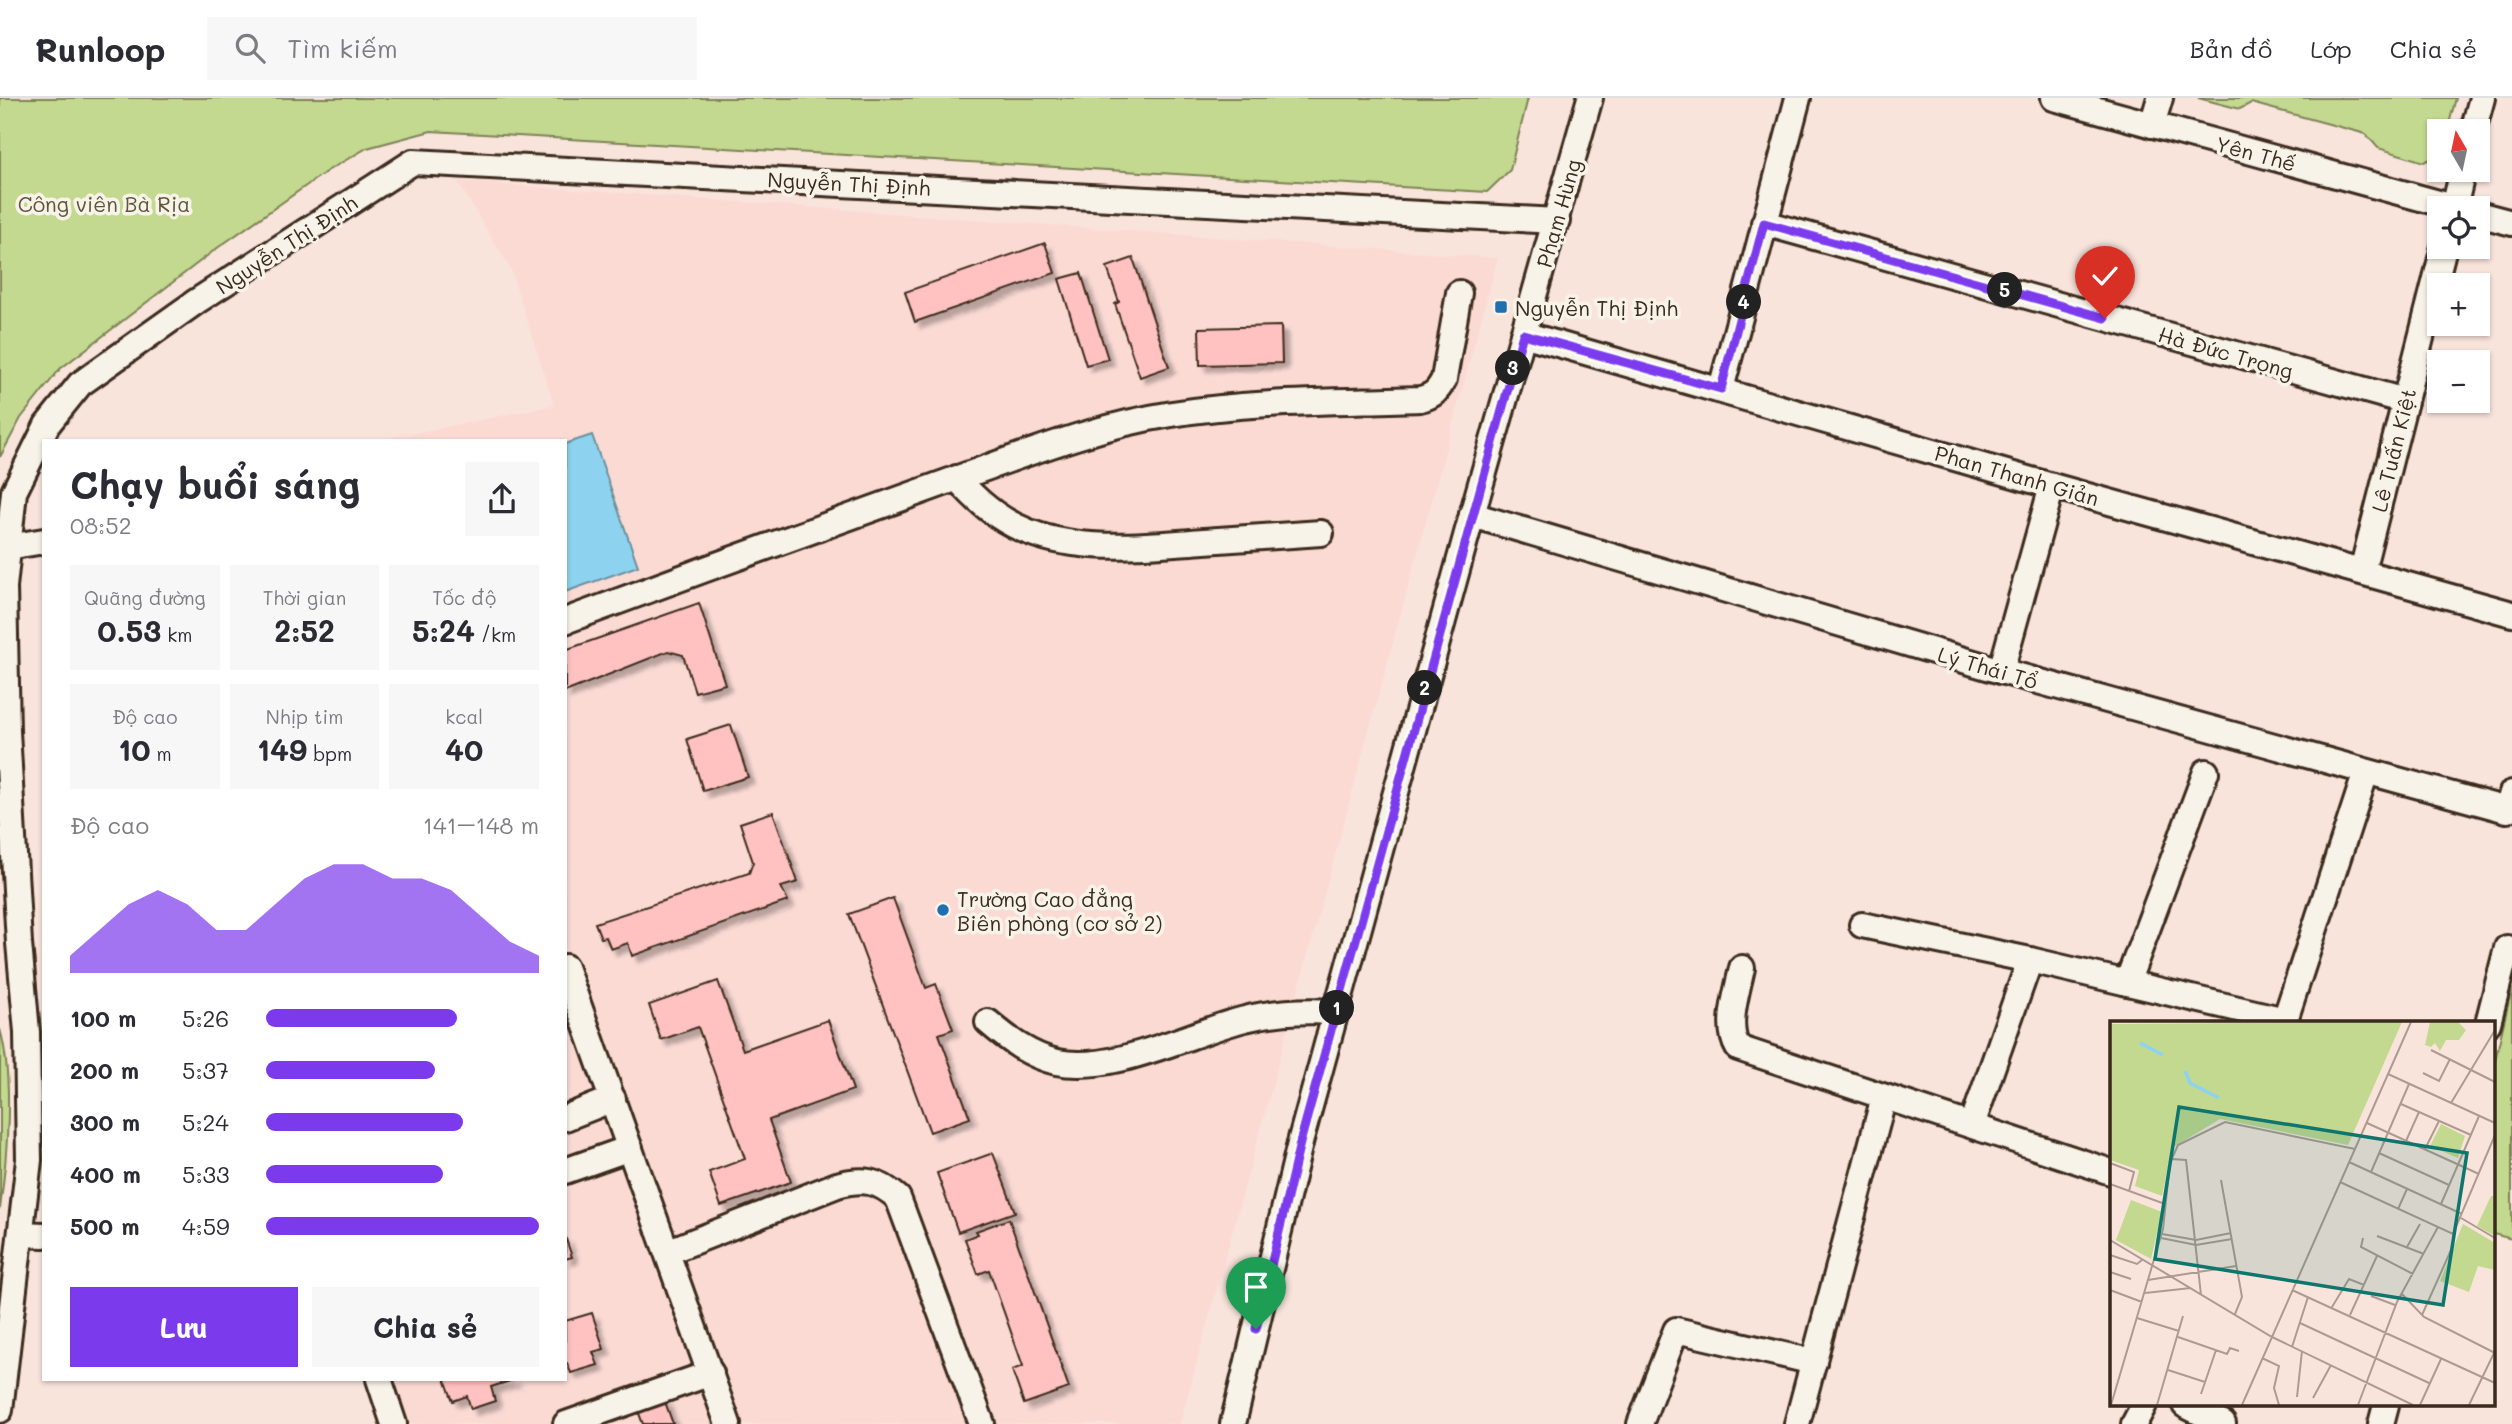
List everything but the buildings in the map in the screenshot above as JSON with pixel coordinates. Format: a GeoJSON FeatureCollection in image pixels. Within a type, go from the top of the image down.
{"type":"FeatureCollection","features":[{"type":"Feature","properties":{"kind":"street","name":"Phạm Hùng"},"geometry":{"type":"LineString","coordinates":[[1233,1424],[1301,1139],[1472,515],[1590,98]]}},
{"type":"Feature","properties":{"kind":"street"},"geometry":{"type":"LineString","coordinates":[[1721,389],[1798,98]]}},
{"type":"Feature","properties":{"kind":"street","name":"Yên Thế"},"geometry":{"type":"LineString","coordinates":[[2054,98],[2427,200]]}},
{"type":"Feature","properties":{"kind":"street"},"geometry":{"type":"LineString","coordinates":[[2152,125],[2160,98]]}},
{"type":"Feature","properties":{"kind":"street"},"geometry":{"type":"LineString","coordinates":[[2476,119],[2482,98]]}},
{"type":"Feature","properties":{"kind":"street","name":"Nguyễn Thị Định"},"geometry":{"type":"LineString","coordinates":[[0,1410],[33,1235],[34,1198],[29,1160],[27,1032],[9,941],[4,587],[14,492],[47,425],[80,384],[197,301],[413,162],[1557,221]]}},
{"type":"Feature","properties":{"kind":"street"},"geometry":{"type":"LineString","coordinates":[[2490,217],[2512,223]]}},
{"type":"Feature","properties":{"kind":"street","name":"Hà Đức Trọng"},"geometry":{"type":"LineString","coordinates":[[1764,223],[2405,401]]}},
{"type":"Feature","properties":{"kind":"street","name":"Lê Tuấn Kiệt"},"geometry":{"type":"LineString","coordinates":[[2362,571],[2441,259]]}},
{"type":"Feature","properties":{"kind":"street"},"geometry":{"type":"LineString","coordinates":[[567,620],[957,478],[1079,437],[1170,414],[1230,406],[1420,399],[1431,396],[1444,379],[1460,293]]}},
{"type":"Feature","properties":{"kind":"street","name":"Phan Thanh Giản"},"geometry":{"type":"LineString","coordinates":[[1523,334],[2052,486],[2512,614]]}},
{"type":"Feature","properties":{"kind":"street"},"geometry":{"type":"LineString","coordinates":[[957,478],[984,506],[1012,524],[1048,538],[1076,543],[1169,544],[1321,533]]}},
{"type":"Feature","properties":{"kind":"street"},"geometry":{"type":"LineString","coordinates":[[2001,671],[2052,486]]}},
{"type":"Feature","properties":{"kind":"street","name":"Lý Thái Tổ"},"geometry":{"type":"LineString","coordinates":[[1472,515],[2001,671],[2366,772],[2510,802]]}},
{"type":"Feature","properties":{"kind":"street"},"geometry":{"type":"LineString","coordinates":[[8,547],[42,541]]}},
{"type":"Feature","properties":{"kind":"street"},"geometry":{"type":"LineString","coordinates":[[2127,982],[2206,772]]}},
{"type":"Feature","properties":{"kind":"street"},"geometry":{"type":"LineString","coordinates":[[1862,925],[2127,982],[2284,1021],[2366,772]]}},
{"type":"Feature","properties":{"kind":"street"},"geometry":{"type":"LineString","coordinates":[[2488,1021],[2507,948]]}},
{"type":"Feature","properties":{"kind":"street"},"geometry":{"type":"LineString","coordinates":[[1972,1125],[2030,960]]}},
{"type":"Feature","properties":{"kind":"street"},"geometry":{"type":"LineString","coordinates":[[1742,968],[1731,1028],[1738,1048],[2110,1172]]}},
{"type":"Feature","properties":{"kind":"street"},"geometry":{"type":"LineString","coordinates":[[567,972],[728,1424]]}},
{"type":"Feature","properties":{"kind":"street"},"geometry":{"type":"LineString","coordinates":[[988,1022],[1012,1043],[1034,1054],[1058,1062],[1082,1064],[1102,1062],[1172,1044],[1244,1019],[1306,1010],[1336,1012]]}},
{"type":"Feature","properties":{"kind":"street"},"geometry":{"type":"LineString","coordinates":[[1797,1424],[1884,1097]]}},
{"type":"Feature","properties":{"kind":"street"},"geometry":{"type":"LineString","coordinates":[[567,1117],[613,1099]]}},
{"type":"Feature","properties":{"kind":"street"},"geometry":{"type":"LineString","coordinates":[[567,1170],[630,1148]]}},
{"type":"Feature","properties":{"kind":"street"},"geometry":{"type":"LineString","coordinates":[[667,1252],[845,1183],[868,1181],[885,1186],[898,1198],[982,1424]]}},
{"type":"Feature","properties":{"kind":"street"},"geometry":{"type":"LineString","coordinates":[[1640,1424],[1676,1330],[1814,1362]]}},
{"type":"Feature","properties":{"kind":"street"},"geometry":{"type":"LineString","coordinates":[[566,1424],[710,1373]]}},
{"type":"Feature","properties":{"kind":"street"},"geometry":{"type":"LineString","coordinates":[[380,1381],[394,1424]]}},
{"type":"Feature","properties":{"kind":"street"},"geometry":{"type":"LineString","coordinates":[[2134,1424],[2143,1406]]}},
{"type":"Feature","properties":{"kind":"street"},"geometry":{"type":"LineString","coordinates":[[2187,1406],[2222,1424]]}},
{"type":"Feature","properties":{"kind":"street"},"geometry":{"type":"LineString","coordinates":[[2381,1424],[2386,1406]]}},
{"type":"Feature","properties":{"kind":"shaded area","name":"Trường Cao đẳng Biên phòng (cơ sở 2)"},"geometry":{"type":"Polygon","coordinates":[[[457,181],[1498,258],[1180,1424],[394,1424],[382,1381],[567,1381],[567,439],[384,439],[554,405],[510,268],[457,181]]]}},
{"type":"Feature","properties":{"kind":"green space","name":"Công viên Bà Rịa"},"geometry":{"type":"Polygon","coordinates":[[[0,98],[1528,98],[1510,170],[1487,192],[431,131],[367,148],[327,171],[216,249],[60,369],[21,418],[0,457],[0,98]]]}},
{"type":"Feature","properties":{"kind":"green space"},"geometry":{"type":"Polygon","coordinates":[[[2198,98],[2456,98],[2450,119],[2427,119],[2427,161],[2424,162],[2378,148],[2366,134],[2251,103],[2240,109],[2198,98]]]}},
{"type":"Feature","properties":{"kind":"green space"},"geometry":{"type":"Polygon","coordinates":[[[2512,988],[2512,1239],[2494,1234],[2494,1065],[2512,988]]]}},
{"type":"Feature","properties":{"kind":"green space"},"geometry":{"type":"Polygon","coordinates":[[[0,1029],[8,1094],[7,1143],[0,1209],[0,1029]]]}},
{"type":"Feature","properties":{"kind":"water"},"geometry":{"type":"Polygon","coordinates":[[[592,435],[638,566],[567,591],[567,443],[592,435]]]}},
{"type":"Feature","properties":{"kind":"place","name":"Nguyễn Thị Định"},"geometry":{"type":"Point","coordinates":[1501,307]}},
{"type":"Feature","properties":{"kind":"place","name":"Trường Cao đẳng Biên phòng (cơ sở 2)"},"geometry":{"type":"Point","coordinates":[943,910]}},
{"type":"Feature","properties":{"kind":"route"},"geometry":{"type":"LineString","coordinates":[[1256,1329],[1301,1139],[1523,334],[1721,389],[1764,223],[2105,318]]}}]}
